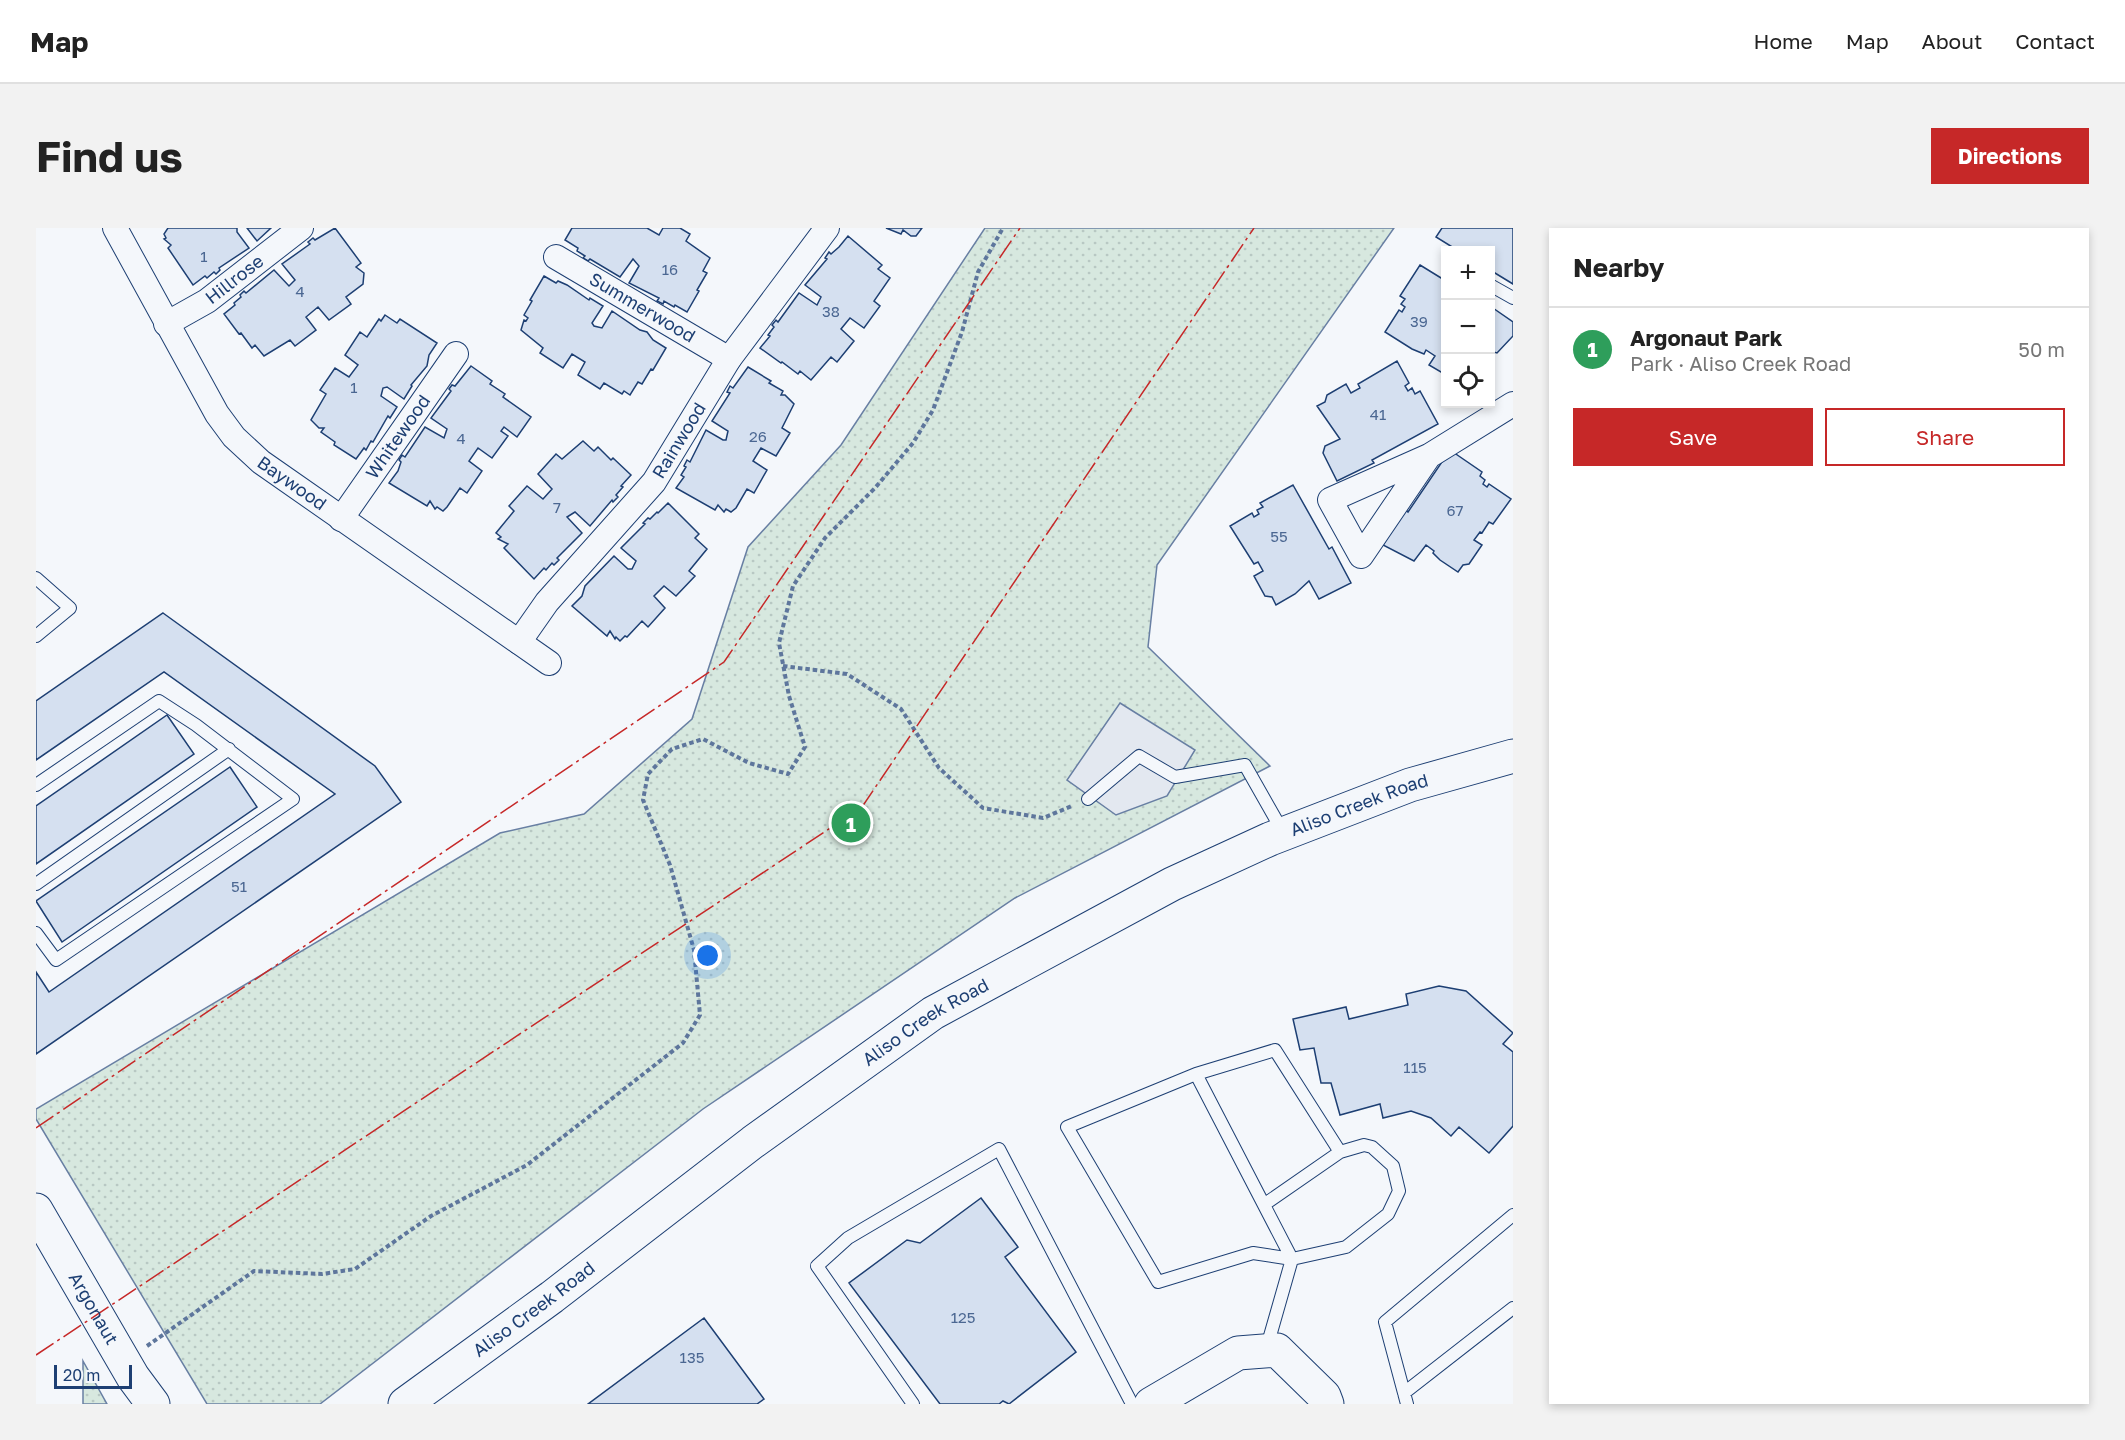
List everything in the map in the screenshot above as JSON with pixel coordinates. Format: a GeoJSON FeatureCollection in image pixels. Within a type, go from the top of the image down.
{"type":"FeatureCollection","features":[{"type":"Feature","properties":{"kind":"main road","name":"Aliso Creek Road"},"geometry":{"type":"LineString","coordinates":[[405,1404],[552,1297],[753,1142],[933,1013],[1172,884],[1284,833],[1410,785],[1513,756]]}},
{"type":"Feature","properties":{"kind":"main road","name":"Argonaut"},"geometry":{"type":"LineString","coordinates":[[36,1210],[124,1362],[153,1404]]}},
{"type":"Feature","properties":{"kind":"main road"},"geometry":{"type":"LineString","coordinates":[[1150,1404],[1238,1353],[1277,1350],[1324,1396],[1327,1404]]}},
{"type":"Feature","properties":{"kind":"street","name":"Baywood"},"geometry":{"type":"LineString","coordinates":[[115,228],[166,324],[218,414],[234,437],[261,462],[549,663]]}},
{"type":"Feature","properties":{"kind":"street","name":"Hillrose"},"geometry":{"type":"LineString","coordinates":[[166,324],[207,301],[301,228]]}},
{"type":"Feature","properties":{"kind":"street","name":"Rainwood"},"geometry":{"type":"LineString","coordinates":[[519,642],[546,602],[654,482],[729,359],[827,228]]}},
{"type":"Feature","properties":{"kind":"street","name":"Summerwood"},"geometry":{"type":"LineString","coordinates":[[556,257],[729,359]]}},
{"type":"Feature","properties":{"kind":"street","name":"Whitewood"},"geometry":{"type":"LineString","coordinates":[[341,519],[456,354]]}},
{"type":"Feature","properties":{"kind":"street"},"geometry":{"type":"LineString","coordinates":[[1429,456],[1513,404]]}},
{"type":"Feature","properties":{"kind":"lane"},"geometry":{"type":"LineString","coordinates":[[1495,287],[1513,298]]}},
{"type":"Feature","properties":{"kind":"lane"},"geometry":{"type":"LineString","coordinates":[[36,578],[70,608],[36,636]]}},
{"type":"Feature","properties":{"kind":"lane"},"geometry":{"type":"LineString","coordinates":[[36,785],[159,701],[229,749],[293,799],[56,960],[36,933]]}},
{"type":"Feature","properties":{"kind":"lane"},"geometry":{"type":"LineString","coordinates":[[36,884],[229,749]]}},
{"type":"Feature","properties":{"kind":"lane"},"geometry":{"type":"LineString","coordinates":[[1088,799],[1139,756],[1175,777],[1245,765],[1284,833]]}},
{"type":"Feature","properties":{"kind":"lane"},"geometry":{"type":"LineString","coordinates":[[1264,1204],[1340,1152],[1364,1145],[1372,1148],[1393,1166],[1399,1191],[1388,1214],[1346,1247],[1292,1259],[1253,1252],[1158,1282],[1067,1128],[1196,1074],[1275,1050],[1340,1152]]}},
{"type":"Feature","properties":{"kind":"lane"},"geometry":{"type":"LineString","coordinates":[[1196,1074],[1292,1259],[1266,1351]]}},
{"type":"Feature","properties":{"kind":"lane"},"geometry":{"type":"LineString","coordinates":[[913,1404],[817,1266],[848,1238],[999,1149],[1132,1404]]}},
{"type":"Feature","properties":{"kind":"lane"},"geometry":{"type":"LineString","coordinates":[[1513,1215],[1384,1322],[1405,1398],[1513,1308]]}},
{"type":"Feature","properties":{"kind":"path"},"geometry":{"type":"LineString","coordinates":[[124,1362],[254,1271],[322,1274],[355,1269],[431,1216],[527,1165],[683,1043],[700,1015],[694,950],[670,865],[643,800],[648,774],[672,749],[703,739],[749,763],[788,774],[805,747],[789,696],[779,644],[793,586],[825,538],[875,488],[913,443],[933,410],[962,332],[978,272],[1002,228]]}},
{"type":"Feature","properties":{"kind":"path"},"geometry":{"type":"LineString","coordinates":[[783,666],[847,675],[901,709],[939,768],[982,808],[1043,818],[1088,799]]}},
{"type":"Feature","properties":{"kind":"shaded area"},"geometry":{"type":"Polygon","coordinates":[[[985,228],[1394,228],[1157,565],[1148,647],[1270,766],[1015,898],[703,1109],[320,1404],[207,1404],[36,1119],[36,1109],[500,833],[584,814],[692,719],[748,547],[841,445],[985,228]]]}},
{"type":"Feature","properties":{"kind":"shaded area"},"geometry":{"type":"Polygon","coordinates":[[[1120,703],[1195,750],[1167,796],[1116,815],[1067,780],[1120,703]]]}},
{"type":"Feature","properties":{"kind":"shaded area"},"geometry":{"type":"Polygon","coordinates":[[[83,1361],[107,1404],[83,1404],[83,1361]]]}},
{"type":"Feature","properties":{"kind":"building"},"geometry":{"type":"Polygon","coordinates":[[[168,228],[237,228],[237,232],[249,248],[219,268],[216,274],[214,272],[207,278],[205,276],[193,285],[168,248],[171,245],[164,239],[168,228]]]}},
{"type":"Feature","properties":{"kind":"building"},"geometry":{"type":"Polygon","coordinates":[[[247,228],[271,228],[257,241],[247,228]]]}},
{"type":"Feature","properties":{"kind":"building"},"geometry":{"type":"Polygon","coordinates":[[[335,228],[361,263],[356,267],[364,273],[363,284],[346,297],[351,304],[329,320],[318,307],[306,317],[316,330],[295,346],[290,340],[264,356],[255,345],[252,348],[224,314],[235,305],[234,303],[244,291],[246,293],[274,270],[289,286],[295,280],[282,264],[310,244],[308,242],[313,238],[315,240],[335,228]]]}},
{"type":"Feature","properties":{"kind":"building"},"geometry":{"type":"Polygon","coordinates":[[[572,228],[647,228],[659,235],[663,228],[680,228],[690,234],[686,241],[710,258],[703,271],[707,273],[687,312],[675,305],[674,307],[664,301],[663,304],[657,301],[659,298],[629,283],[639,266],[633,259],[620,277],[590,259],[588,261],[583,258],[585,256],[577,251],[578,248],[565,240],[572,228]]]}},
{"type":"Feature","properties":{"kind":"building"},"geometry":{"type":"Polygon","coordinates":[[[886,228],[922,228],[916,236],[911,236],[903,230],[901,234],[886,228]]]}},
{"type":"Feature","properties":{"kind":"building"},"geometry":{"type":"Polygon","coordinates":[[[1442,228],[1513,228],[1513,284],[1495,273],[1495,246],[1451,246],[1436,237],[1442,228]]]}},
{"type":"Feature","properties":{"kind":"building"},"geometry":{"type":"Polygon","coordinates":[[[848,236],[882,265],[878,269],[890,278],[874,301],[880,306],[864,328],[850,318],[841,329],[854,341],[837,362],[831,357],[811,380],[800,371],[798,374],[760,348],[770,336],[768,335],[774,327],[772,325],[776,320],[778,322],[799,293],[817,305],[821,297],[805,285],[827,259],[825,258],[829,252],[831,254],[848,236]]]}},
{"type":"Feature","properties":{"kind":"building"},"geometry":{"type":"Polygon","coordinates":[[[1420,265],[1441,278],[1441,372],[1429,365],[1435,356],[1426,350],[1424,354],[1412,349],[1385,332],[1399,310],[1402,312],[1405,307],[1401,304],[1405,299],[1400,296],[1420,265]]]}},
{"type":"Feature","properties":{"kind":"building"},"geometry":{"type":"Polygon","coordinates":[[[544,276],[556,283],[558,281],[567,285],[589,300],[590,298],[603,306],[592,323],[594,326],[602,328],[612,311],[640,330],[647,332],[653,340],[666,348],[653,370],[651,369],[642,384],[638,382],[630,395],[624,391],[622,394],[604,383],[600,389],[578,375],[585,362],[572,354],[563,368],[540,353],[543,348],[521,330],[524,320],[528,318],[524,315],[532,301],[530,300],[544,276]]]}},
{"type":"Feature","properties":{"kind":"building"},"geometry":{"type":"Polygon","coordinates":[[[1495,309],[1513,322],[1513,336],[1495,352],[1495,309]]]}},
{"type":"Feature","properties":{"kind":"building"},"geometry":{"type":"Polygon","coordinates":[[[385,315],[397,323],[400,319],[437,343],[429,355],[427,366],[411,385],[404,399],[387,387],[383,388],[381,396],[397,407],[390,418],[388,416],[373,442],[371,441],[366,450],[364,448],[356,459],[334,445],[335,442],[321,432],[324,428],[319,428],[311,420],[326,394],[320,390],[335,368],[349,377],[358,365],[345,355],[360,332],[367,337],[379,319],[381,321],[385,315]]]}},
{"type":"Feature","properties":{"kind":"building"},"geometry":{"type":"Polygon","coordinates":[[[1397,361],[1409,383],[1405,386],[1408,391],[1412,388],[1415,394],[1420,391],[1438,424],[1372,460],[1374,463],[1337,481],[1323,453],[1325,446],[1340,439],[1317,406],[1325,402],[1327,395],[1346,384],[1351,393],[1360,388],[1358,384],[1397,361]]]}},
{"type":"Feature","properties":{"kind":"building"},"geometry":{"type":"Polygon","coordinates":[[[471,366],[492,381],[490,384],[505,394],[503,397],[531,417],[517,437],[504,427],[501,431],[508,436],[492,458],[478,448],[469,461],[482,471],[467,493],[460,488],[443,511],[437,507],[435,509],[430,501],[427,506],[389,483],[398,471],[402,455],[405,457],[425,427],[444,438],[447,429],[431,418],[451,391],[449,389],[452,385],[455,386],[471,366]]]}},
{"type":"Feature","properties":{"kind":"building"},"geometry":{"type":"Polygon","coordinates":[[[748,367],[771,381],[769,383],[783,391],[781,395],[785,395],[794,404],[782,428],[790,433],[776,456],[761,448],[753,461],[767,470],[754,493],[747,489],[736,508],[731,512],[726,509],[724,512],[718,505],[715,510],[676,488],[684,477],[681,475],[687,460],[690,462],[706,430],[726,440],[728,431],[712,421],[730,393],[727,392],[730,386],[733,388],[748,367]]]}},
{"type":"Feature","properties":{"kind":"building"},"geometry":{"type":"Polygon","coordinates":[[[583,441],[594,451],[598,447],[631,475],[621,486],[623,487],[616,495],[618,497],[613,502],[612,500],[590,526],[575,512],[567,517],[582,533],[557,558],[559,560],[554,565],[552,563],[546,570],[544,568],[534,579],[504,548],[508,544],[498,539],[501,537],[496,533],[514,511],[509,506],[527,486],[543,499],[552,489],[538,474],[556,454],[562,459],[583,441]]]}},
{"type":"Feature","properties":{"kind":"building"},"geometry":{"type":"Polygon","coordinates":[[[1450,450],[1482,472],[1480,476],[1485,480],[1483,484],[1487,487],[1489,484],[1511,499],[1493,524],[1489,522],[1474,540],[1482,545],[1469,564],[1463,565],[1458,572],[1440,560],[1426,545],[1414,561],[1383,545],[1396,523],[1406,510],[1408,512],[1450,450]]]}},
{"type":"Feature","properties":{"kind":"building"},"geometry":{"type":"Polygon","coordinates":[[[1293,485],[1329,549],[1332,547],[1351,583],[1319,599],[1309,581],[1295,594],[1276,605],[1272,597],[1265,596],[1254,576],[1263,571],[1258,562],[1254,564],[1230,526],[1252,513],[1254,517],[1259,514],[1257,510],[1263,507],[1260,503],[1293,485]]]}},
{"type":"Feature","properties":{"kind":"building"},"geometry":{"type":"Polygon","coordinates":[[[668,503],[699,534],[695,538],[707,549],[689,571],[695,576],[676,596],[664,586],[654,596],[665,608],[648,627],[642,621],[620,641],[616,637],[615,639],[610,631],[607,636],[572,606],[582,596],[585,586],[614,556],[628,569],[632,569],[636,561],[621,548],[648,518],[658,513],[668,503]]]}},
{"type":"Feature","properties":{"kind":"building"},"geometry":{"type":"Polygon","coordinates":[[[163,613],[375,766],[401,802],[36,1054],[36,972],[49,992],[335,794],[164,672],[36,760],[36,701],[163,613]]]}},
{"type":"Feature","properties":{"kind":"building"},"geometry":{"type":"Polygon","coordinates":[[[167,715],[194,754],[36,864],[36,806],[167,715]]]}},
{"type":"Feature","properties":{"kind":"building"},"geometry":{"type":"Polygon","coordinates":[[[230,767],[257,807],[62,942],[36,901],[230,767]]]}},
{"type":"Feature","properties":{"kind":"building"},"geometry":{"type":"Polygon","coordinates":[[[1439,986],[1466,991],[1513,1033],[1503,1044],[1513,1052],[1513,1126],[1489,1153],[1459,1127],[1451,1136],[1431,1118],[1411,1111],[1383,1118],[1380,1104],[1340,1115],[1331,1083],[1321,1083],[1314,1048],[1300,1050],[1293,1019],[1346,1007],[1349,1019],[1408,1005],[1406,994],[1439,986]]]}},
{"type":"Feature","properties":{"kind":"building"},"geometry":{"type":"Polygon","coordinates":[[[981,1198],[1018,1247],[1005,1257],[1076,1352],[1009,1404],[1003,1401],[999,1404],[940,1404],[849,1283],[907,1240],[920,1243],[981,1198]]]}},
{"type":"Feature","properties":{"kind":"building"},"geometry":{"type":"Polygon","coordinates":[[[704,1318],[764,1399],[757,1404],[588,1404],[704,1318]]]}},
{"type":"Feature","properties":{"kind":"power"},"geometry":{"type":"LineString","coordinates":[[36,1128],[724,662],[1020,228]]}},
{"type":"Feature","properties":{"kind":"power"},"geometry":{"type":"LineString","coordinates":[[36,1355],[862,807],[1254,228]]}},
{"type":"Feature","properties":{"kind":"place","name":"Argonaut Park"},"geometry":{"type":"Point","coordinates":[851,823]}}]}
